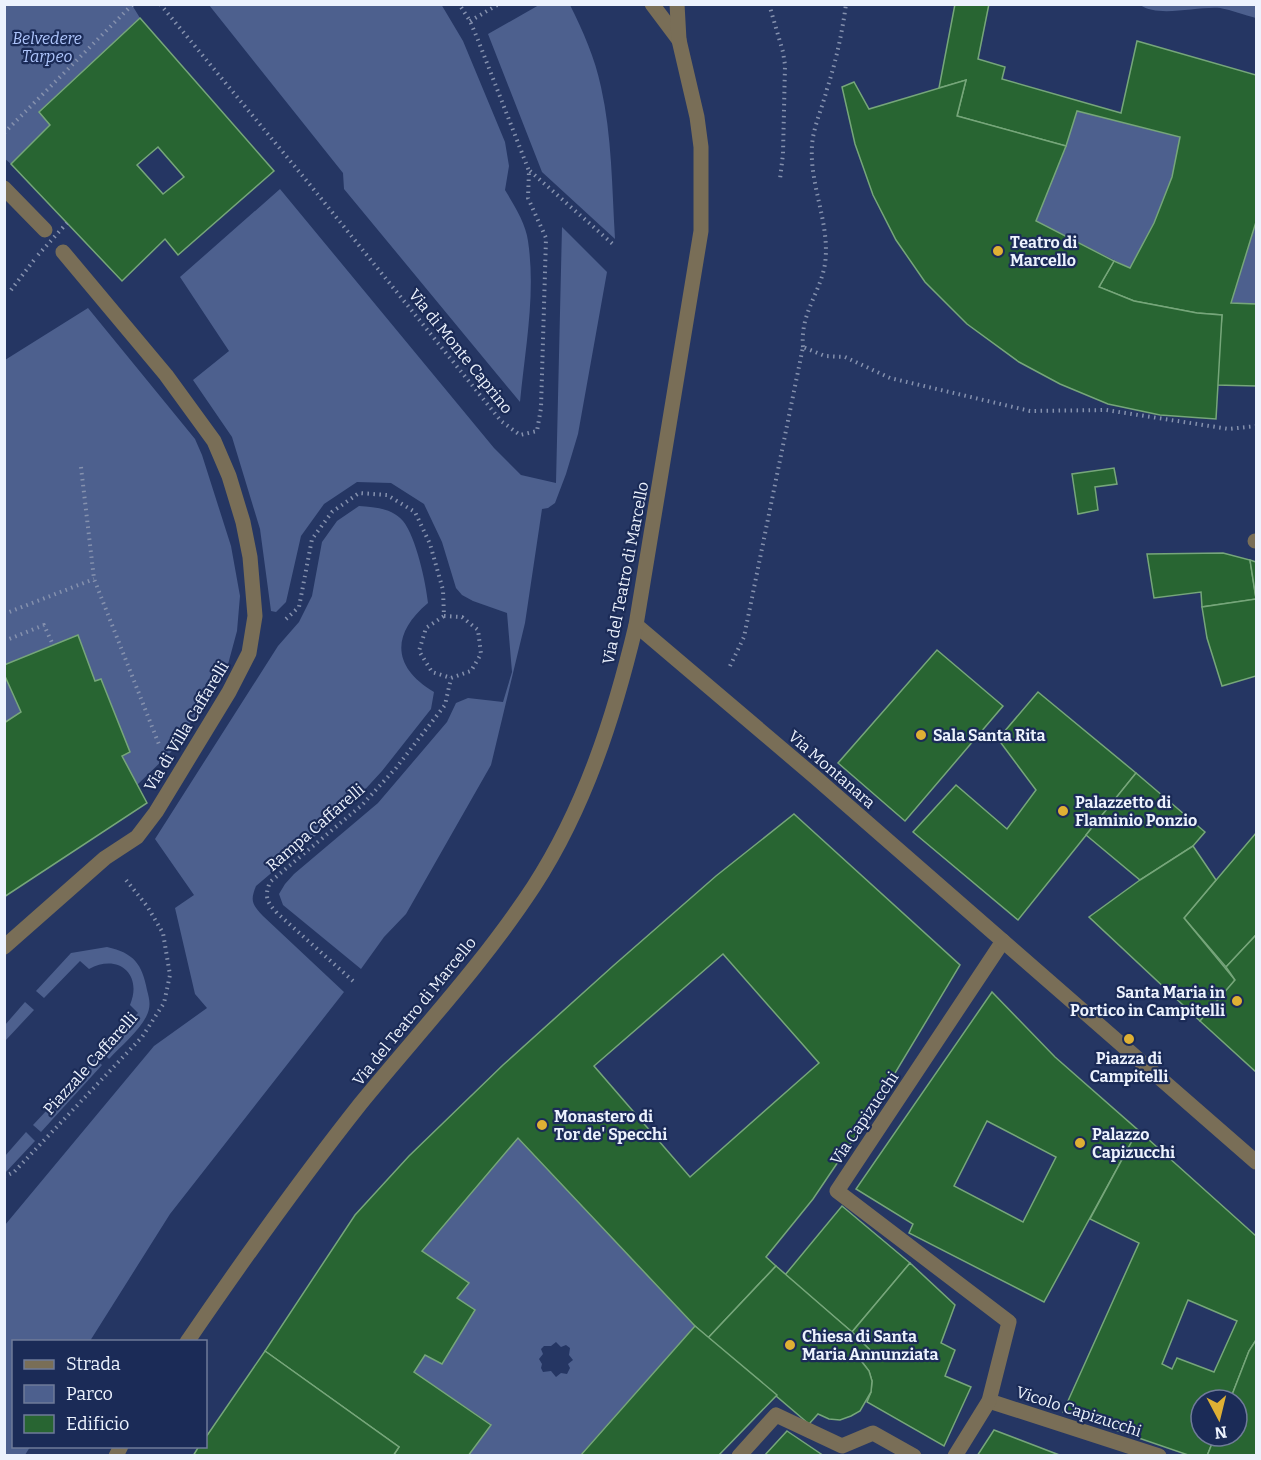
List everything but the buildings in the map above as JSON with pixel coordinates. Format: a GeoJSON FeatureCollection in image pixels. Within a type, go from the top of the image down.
{"type":"FeatureCollection","features":[{"type":"Feature","properties":{"kind":"street","name":"Via del Teatro di Marcello"},"geometry":{"type":"LineString","coordinates":[[652,4],[679,40]]}},
{"type":"Feature","properties":{"kind":"street","name":"Via del Teatro di Marcello"},"geometry":{"type":"LineString","coordinates":[[188,1340],[295,1188],[489,949],[534,886],[558,844],[593,769],[623,679],[636,625],[701,231],[701,147],[697,117],[679,40],[677,4]]}},
{"type":"Feature","properties":{"kind":"street"},"geometry":{"type":"LineString","coordinates":[[4,188],[45,230]]}},
{"type":"Feature","properties":{"kind":"street","name":"Via di Villa Caffarelli"},"geometry":{"type":"LineString","coordinates":[[63,252],[166,375],[214,441],[229,476],[243,522],[255,592],[255,616],[249,653],[230,692],[156,812],[137,837],[105,858]]}},
{"type":"Feature","properties":{"kind":"street","name":"Via Montanara"},"geometry":{"type":"LineString","coordinates":[[636,625],[1003,941]]}},
{"type":"Feature","properties":{"kind":"street"},"geometry":{"type":"LineString","coordinates":[[4,947],[105,858]]}},
{"type":"Feature","properties":{"kind":"street"},"geometry":{"type":"LineString","coordinates":[[1003,941],[1257,1162]]}},
{"type":"Feature","properties":{"kind":"street","name":"Via Capizucchi"},"geometry":{"type":"LineString","coordinates":[[989,1401],[1009,1322],[837,1191],[1003,941]]}},
{"type":"Feature","properties":{"kind":"street"},"geometry":{"type":"LineString","coordinates":[[955,1455],[989,1401]]}},
{"type":"Feature","properties":{"kind":"street","name":"Vicolo Capizucchi"},"geometry":{"type":"LineString","coordinates":[[989,1401],[1159,1455]]}},
{"type":"Feature","properties":{"kind":"street"},"geometry":{"type":"LineString","coordinates":[[739,1455],[776,1415],[842,1446],[873,1433],[914,1455]]}},
{"type":"Feature","properties":{"kind":"path"},"geometry":{"type":"LineString","coordinates":[[4,134],[133,4]]}},
{"type":"Feature","properties":{"kind":"path","name":"Via di Monte Caprino"},"geometry":{"type":"LineString","coordinates":[[160,4],[319,195],[501,421],[520,435],[537,431],[541,408],[546,238],[528,198],[529,171],[470,21],[459,4]]}},
{"type":"Feature","properties":{"kind":"path"},"geometry":{"type":"LineString","coordinates":[[470,21],[499,4]]}},
{"type":"Feature","properties":{"kind":"path"},"geometry":{"type":"LineString","coordinates":[[769,4],[783,52],[784,65],[783,154],[780,179]]}},
{"type":"Feature","properties":{"kind":"path"},"geometry":{"type":"LineString","coordinates":[[715,692],[744,637],[803,347],[802,335],[806,314],[825,265],[826,236],[813,173],[813,138],[842,38],[846,4]]}},
{"type":"Feature","properties":{"kind":"path"},"geometry":{"type":"LineString","coordinates":[[529,171],[614,245]]}},
{"type":"Feature","properties":{"kind":"path"},"geometry":{"type":"LineString","coordinates":[[11,290],[67,223]]}},
{"type":"Feature","properties":{"kind":"path"},"geometry":{"type":"LineString","coordinates":[[803,347],[825,356],[845,357],[890,378],[1030,411],[1107,410],[1229,429],[1257,426]]}},
{"type":"Feature","properties":{"kind":"path"},"geometry":{"type":"LineString","coordinates":[[81,467],[94,579],[159,743]]}},
{"type":"Feature","properties":{"kind":"path"},"geometry":{"type":"LineString","coordinates":[[283,622],[299,607],[312,539],[332,512],[359,493],[387,495],[415,512],[430,544],[444,590],[444,616]]}},
{"type":"Feature","properties":{"kind":"path"},"geometry":{"type":"LineString","coordinates":[[4,614],[94,579]]}},
{"type":"Feature","properties":{"kind":"path"},"geometry":{"type":"LineString","coordinates":[[444,616],[462,617],[478,630],[481,654],[471,671],[451,678],[432,672],[419,651],[426,628],[444,616]]}},
{"type":"Feature","properties":{"kind":"path"},"geometry":{"type":"LineString","coordinates":[[4,641],[44,625],[53,645]]}},
{"type":"Feature","properties":{"kind":"path","name":"Rampa Caffarelli"},"geometry":{"type":"LineString","coordinates":[[353,981],[277,913],[267,902],[266,892],[270,882],[362,805],[396,768],[445,705],[451,678]]}},
{"type":"Feature","properties":{"kind":"path","name":"Piazzale Caffarelli"},"geometry":{"type":"LineString","coordinates":[[4,1177],[14,1172],[142,1036],[164,1003],[170,975],[163,933],[147,906],[118,870],[105,858]]}},
{"type":"Feature","properties":{"kind":"green space"},"geometry":{"type":"Polygon","coordinates":[[[441,4],[463,41],[505,142],[509,166],[505,190],[527,235],[531,281],[520,402],[344,189],[343,173],[209,5],[441,4]]]}},
{"type":"Feature","properties":{"kind":"green space","name":"Belvedere Tarpeo"},"geometry":{"type":"Polygon","coordinates":[[[4,5],[132,5],[140,18],[40,112],[50,125],[11,164],[4,158],[4,5]]]}},
{"type":"Feature","properties":{"kind":"green space"},"geometry":{"type":"Polygon","coordinates":[[[539,5],[570,5],[595,66],[607,124],[615,239],[542,172],[488,34],[539,5]]]}},
{"type":"Feature","properties":{"kind":"green space"},"geometry":{"type":"Polygon","coordinates":[[[1140,5],[1256,5],[1256,18],[1220,8],[1157,11],[1140,5]]]}},
{"type":"Feature","properties":{"kind":"green space"},"geometry":{"type":"Polygon","coordinates":[[[1077,111],[1180,137],[1172,177],[1154,223],[1130,268],[1036,221],[1077,111]]]}},
{"type":"Feature","properties":{"kind":"green space"},"geometry":{"type":"Polygon","coordinates":[[[280,189],[494,448],[521,475],[556,483],[562,227],[607,272],[578,434],[555,503],[542,509],[525,623],[491,765],[406,914],[384,937],[361,969],[283,905],[279,894],[294,874],[378,803],[447,722],[456,703],[468,698],[503,702],[512,672],[507,613],[473,601],[462,595],[456,588],[442,542],[424,504],[391,483],[357,482],[324,504],[301,536],[286,602],[276,612],[271,611],[260,529],[232,437],[193,380],[229,351],[180,277],[280,189]]]}},
{"type":"Feature","properties":{"kind":"green space"},"geometry":{"type":"Polygon","coordinates":[[[1256,222],[1256,304],[1231,303],[1256,222]]]}},
{"type":"Feature","properties":{"kind":"green space"},"geometry":{"type":"Polygon","coordinates":[[[88,308],[195,439],[231,546],[240,596],[237,631],[227,668],[208,703],[194,718],[171,752],[137,785],[122,756],[129,752],[102,680],[95,681],[5,665],[5,360],[88,308]]]}},
{"type":"Feature","properties":{"kind":"green space"},"geometry":{"type":"Polygon","coordinates":[[[359,506],[371,507],[394,513],[408,528],[423,572],[428,603],[407,626],[401,650],[410,672],[434,692],[431,709],[382,771],[348,808],[256,886],[253,895],[254,905],[263,916],[344,992],[170,1214],[91,1340],[12,1340],[12,1448],[29,1448],[25,1455],[5,1455],[5,1225],[154,1046],[207,1008],[195,994],[175,908],[194,895],[155,839],[278,646],[299,622],[312,596],[322,542],[337,521],[359,506]]]}},
{"type":"Feature","properties":{"kind":"green space"},"geometry":{"type":"Polygon","coordinates":[[[4,674],[21,712],[4,723],[4,674]]]}},
{"type":"Feature","properties":{"kind":"green space"},"geometry":{"type":"Polygon","coordinates":[[[107,947],[130,956],[135,961],[142,973],[150,1004],[143,1022],[109,1059],[102,1052],[138,1013],[130,1005],[133,984],[125,969],[109,964],[89,969],[80,961],[44,998],[36,991],[71,953],[107,947]]]}},
{"type":"Feature","properties":{"kind":"green space"},"geometry":{"type":"Polygon","coordinates":[[[25,1002],[34,1010],[5,1041],[5,1025],[25,1002]]]}},
{"type":"Feature","properties":{"kind":"green space"},"geometry":{"type":"Polygon","coordinates":[[[95,1059],[102,1065],[41,1132],[33,1125],[95,1059]]]}},
{"type":"Feature","properties":{"kind":"green space"},"geometry":{"type":"Polygon","coordinates":[[[26,1132],[35,1141],[5,1173],[5,1156],[26,1132]]]}},
{"type":"Feature","properties":{"kind":"green space"},"geometry":{"type":"Polygon","coordinates":[[[518,1138],[695,1326],[580,1455],[468,1455],[491,1424],[414,1372],[425,1355],[442,1364],[475,1310],[457,1298],[468,1282],[422,1251],[518,1138]],[[556,1342],[541,1349],[543,1354],[539,1359],[543,1372],[551,1371],[556,1377],[561,1373],[567,1374],[570,1368],[568,1364],[573,1360],[569,1355],[570,1348],[566,1345],[561,1347],[556,1342]]]}},
{"type":"Feature","properties":{"kind":"place","name":"Teatro di Marcello"},"geometry":{"type":"Point","coordinates":[998,251]}},
{"type":"Feature","properties":{"kind":"place","name":"Sala Santa Rita"},"geometry":{"type":"Point","coordinates":[921,735]}},
{"type":"Feature","properties":{"kind":"place","name":"Palazzetto di Flaminio Ponzio"},"geometry":{"type":"Point","coordinates":[1063,811]}},
{"type":"Feature","properties":{"kind":"place","name":"Santa Maria in Portico in Campitelli"},"geometry":{"type":"Point","coordinates":[1237,1001]}},
{"type":"Feature","properties":{"kind":"place","name":"Piazza di Campitelli"},"geometry":{"type":"Point","coordinates":[1129,1039]}},
{"type":"Feature","properties":{"kind":"place","name":"Monastero di Tor de' Specchi"},"geometry":{"type":"Point","coordinates":[542,1125]}},
{"type":"Feature","properties":{"kind":"place","name":"Palazzo Capizucchi"},"geometry":{"type":"Point","coordinates":[1080,1143]}},
{"type":"Feature","properties":{"kind":"place","name":"Chiesa di Santa Maria Annunziata"},"geometry":{"type":"Point","coordinates":[790,1345]}}]}
